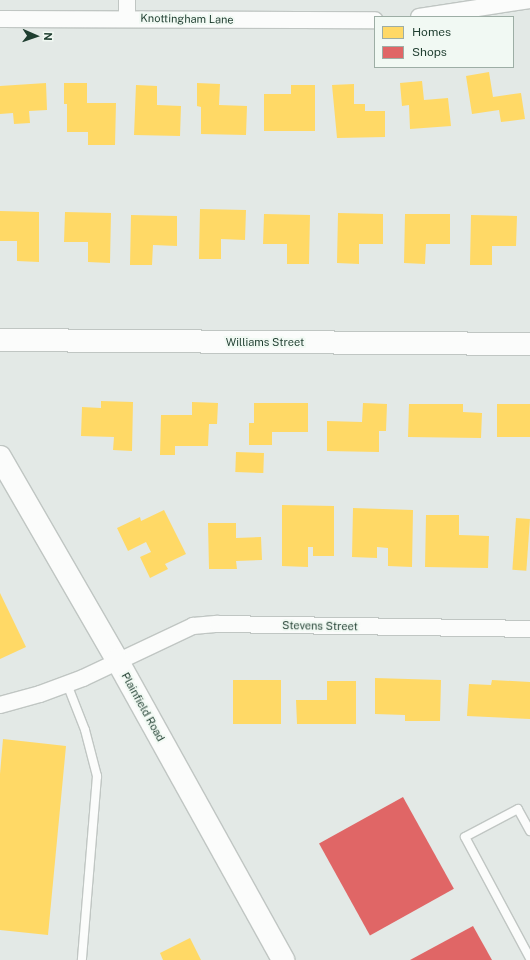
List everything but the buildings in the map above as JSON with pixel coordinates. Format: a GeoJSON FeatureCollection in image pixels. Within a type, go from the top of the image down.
{"type":"FeatureCollection","features":[{"type":"Feature","properties":{"kind":"main road","name":"Williams Street"},"geometry":{"type":"LineString","coordinates":[[0,340],[530,344]]}},
{"type":"Feature","properties":{"kind":"main road","name":"Plainfield Road"},"geometry":{"type":"LineString","coordinates":[[0,457],[117,660],[283,960]]}},
{"type":"Feature","properties":{"kind":"street"},"geometry":{"type":"LineString","coordinates":[[127,0],[127,19]]}},
{"type":"Feature","properties":{"kind":"street"},"geometry":{"type":"LineString","coordinates":[[427,16],[477,10],[530,0]]}},
{"type":"Feature","properties":{"kind":"street","name":"Knottingham Lane"},"geometry":{"type":"LineString","coordinates":[[0,19],[374,20]]}},
{"type":"Feature","properties":{"kind":"street","name":"Stevens Street"},"geometry":{"type":"LineString","coordinates":[[0,705],[67,684],[193,626],[218,624],[530,629]]}},
{"type":"Feature","properties":{"kind":"lane"},"geometry":{"type":"LineString","coordinates":[[67,684],[85,730],[98,776],[82,960]]}},
{"type":"Feature","properties":{"kind":"lane"},"geometry":{"type":"LineString","coordinates":[[530,831],[518,809],[465,837],[530,958]]}}]}
